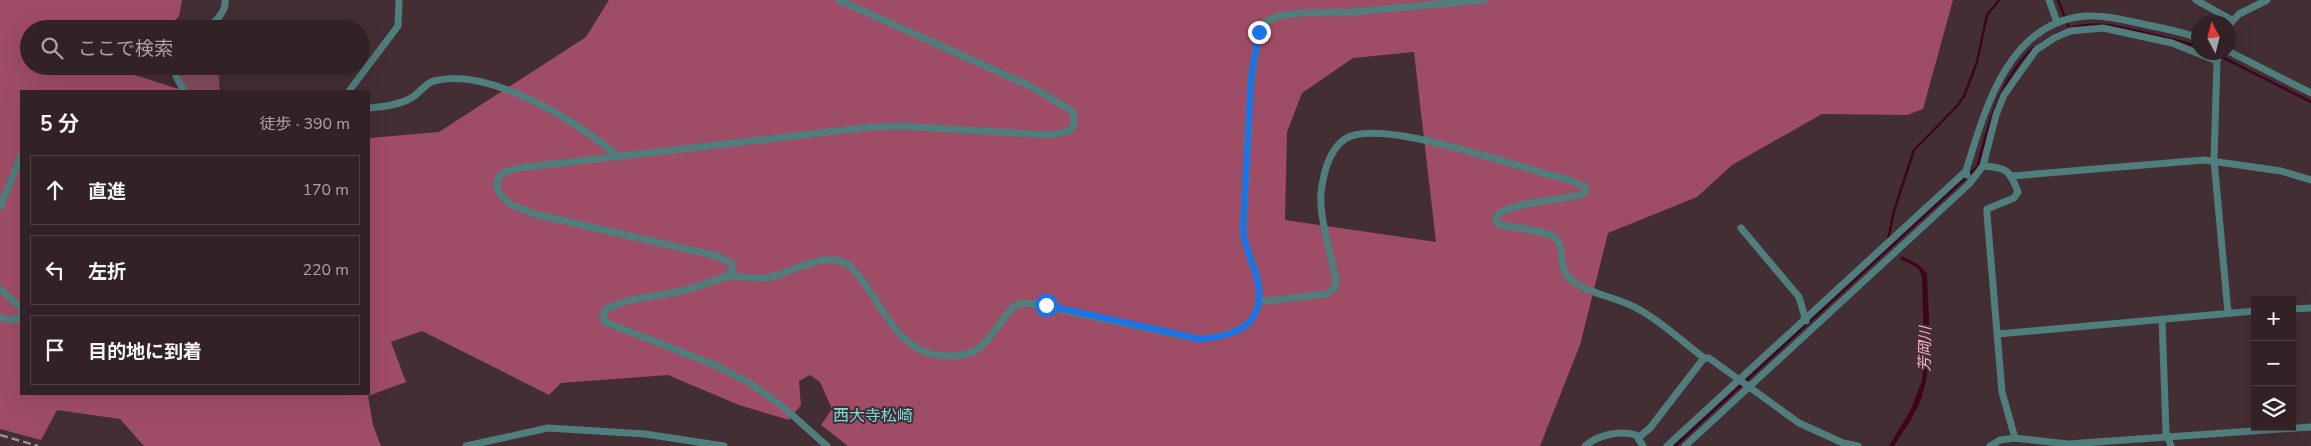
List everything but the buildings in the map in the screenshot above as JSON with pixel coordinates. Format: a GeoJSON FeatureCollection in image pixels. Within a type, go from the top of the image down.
{"type":"FeatureCollection","features":[{"type":"Feature","properties":{"kind":"street"},"geometry":{"type":"LineString","coordinates":[[215,20],[226,5],[225,0]]}},
{"type":"Feature","properties":{"kind":"street"},"geometry":{"type":"LineString","coordinates":[[370,63],[398,26],[398,0]]}},
{"type":"Feature","properties":{"kind":"street"},"geometry":{"type":"LineString","coordinates":[[726,277],[732,270],[730,263],[717,256],[534,214],[508,203],[500,194],[496,185],[498,176],[505,171],[518,168],[871,127],[902,126],[1048,135],[1061,134],[1070,130],[1076,121],[1072,111],[1030,86],[839,0]]}},
{"type":"Feature","properties":{"kind":"street"},"geometry":{"type":"LineString","coordinates":[[827,446],[782,406],[751,384],[716,366],[604,322],[605,310],[612,306],[684,291],[726,277],[760,278],[773,276],[817,262],[842,261],[848,264],[868,287],[892,324],[904,338],[928,354],[951,357],[975,352],[1018,304],[1046,305],[1200,339],[1217,337],[1240,330],[1253,318],[1258,302],[1258,285],[1244,244],[1243,231],[1251,78],[1259,32],[1264,23],[1278,16],[1301,13],[1372,11],[1484,0]]}},
{"type":"Feature","properties":{"kind":"street"},"geometry":{"type":"LineString","coordinates":[[2049,0],[2063,21]]}},
{"type":"Feature","properties":{"kind":"street"},"geometry":{"type":"LineString","coordinates":[[2196,0],[2218,15]]}},
{"type":"Feature","properties":{"kind":"street"},"geometry":{"type":"LineString","coordinates":[[2236,18],[2248,8],[2267,0]]}},
{"type":"Feature","properties":{"kind":"street"},"geometry":{"type":"LineString","coordinates":[[1685,446],[1743,383],[1967,177],[1984,111],[1995,88],[2028,41],[2063,21],[2087,16],[2112,18],[2191,36]]}},
{"type":"Feature","properties":{"kind":"street"},"geometry":{"type":"LineString","coordinates":[[1983,166],[1999,105],[2008,88],[2036,50],[2070,31],[2090,28],[2115,30],[2191,49]]}},
{"type":"Feature","properties":{"kind":"street"},"geometry":{"type":"LineString","coordinates":[[2236,55],[2311,93]]}},
{"type":"Feature","properties":{"kind":"street"},"geometry":{"type":"LineString","coordinates":[[2219,60],[2214,160],[2228,313]]}},
{"type":"Feature","properties":{"kind":"street"},"geometry":{"type":"LineString","coordinates":[[176,75],[183,90]]}},
{"type":"Feature","properties":{"kind":"street"},"geometry":{"type":"LineString","coordinates":[[350,90],[361,75]]}},
{"type":"Feature","properties":{"kind":"street"},"geometry":{"type":"LineString","coordinates":[[370,108],[410,99],[431,82],[438,80],[456,79],[504,87],[560,115],[595,136],[619,157]]}},
{"type":"Feature","properties":{"kind":"street"},"geometry":{"type":"LineString","coordinates":[[1258,302],[1326,294],[1335,288],[1336,280],[1321,207],[1321,193],[1331,155],[1344,139],[1353,135],[1370,133],[1406,137],[1563,178],[1586,187],[1584,194],[1516,207],[1500,212],[1496,216],[1496,221],[1500,224],[1547,234],[1554,238],[1559,244],[1562,267],[1566,275],[1578,284],[1640,309],[1704,358],[1714,360],[1799,423],[1843,443],[1858,446]]}},
{"type":"Feature","properties":{"kind":"street"},"geometry":{"type":"LineString","coordinates":[[0,207],[20,158]]}},
{"type":"Feature","properties":{"kind":"street"},"geometry":{"type":"LineString","coordinates":[[2012,176],[2214,160],[2281,171],[2311,180]]}},
{"type":"Feature","properties":{"kind":"street"},"geometry":{"type":"LineString","coordinates":[[1667,446],[1743,383],[1967,177],[1983,166],[2002,167],[2012,176],[2018,192],[2016,196],[1988,209],[2003,397],[2014,438]]}},
{"type":"Feature","properties":{"kind":"street"},"geometry":{"type":"LineString","coordinates":[[1741,228],[1798,297],[1809,323]]}},
{"type":"Feature","properties":{"kind":"street"},"geometry":{"type":"LineString","coordinates":[[0,288],[20,307]]}},
{"type":"Feature","properties":{"kind":"street"},"geometry":{"type":"LineString","coordinates":[[2296,309],[2311,309]]}},
{"type":"Feature","properties":{"kind":"street"},"geometry":{"type":"LineString","coordinates":[[1998,334],[2251,311]]}},
{"type":"Feature","properties":{"kind":"street"},"geometry":{"type":"LineString","coordinates":[[0,317],[7,320],[20,318]]}},
{"type":"Feature","properties":{"kind":"street"},"geometry":{"type":"LineString","coordinates":[[2162,319],[2166,432],[2170,446]]}},
{"type":"Feature","properties":{"kind":"street"},"geometry":{"type":"LineString","coordinates":[[1638,438],[1650,428],[1704,358]]}},
{"type":"Feature","properties":{"kind":"street"},"geometry":{"type":"LineString","coordinates":[[466,446],[560,427],[645,434],[724,446]]}},
{"type":"Feature","properties":{"kind":"street"},"geometry":{"type":"LineString","coordinates":[[1990,446],[2000,440],[2014,438],[2068,444],[2311,427]]}},
{"type":"Feature","properties":{"kind":"street"},"geometry":{"type":"LineString","coordinates":[[1585,446],[1593,440],[1608,435],[1629,433],[1638,438],[1643,446]]}},
{"type":"Feature","properties":{"kind":"shaded area"},"geometry":{"type":"Polygon","coordinates":[[[0,0],[182,0],[179,16],[175,20],[20,20],[20,75],[134,75],[182,90],[20,90],[20,395],[370,395],[370,138],[439,132],[586,37],[609,0],[1953,0],[1923,109],[1907,115],[1822,114],[1732,165],[1697,197],[1608,233],[1580,345],[1540,446],[848,446],[821,425],[832,409],[820,382],[810,375],[799,381],[801,405],[789,420],[739,405],[668,375],[561,383],[549,395],[422,331],[391,342],[406,382],[368,396],[373,425],[381,446],[144,446],[120,419],[57,410],[41,440],[0,429],[0,0]],[[1414,52],[1353,58],[1302,93],[1287,132],[1285,220],[1436,242],[1414,52]]]}},
{"type":"Feature","properties":{"kind":"shaded area"},"geometry":{"type":"Polygon","coordinates":[[[181,75],[219,75],[220,90],[185,90],[181,75]]]}},
{"type":"Feature","properties":{"kind":"water","name":"芳岡川"},"geometry":{"type":"Polygon","coordinates":[[[1902,256],[1919,265],[1927,273],[1929,319],[1928,368],[1922,396],[1910,422],[1894,446],[1889,446],[1910,411],[1922,381],[1924,356],[1922,276],[1918,268],[1900,259],[1902,256]]]}},
{"type":"Feature","properties":{"kind":"waterway"},"geometry":{"type":"LineString","coordinates":[[1888,240],[1894,211],[1914,150],[1957,106],[1964,96],[1977,62],[1987,15],[1999,0]]}},
{"type":"Feature","properties":{"kind":"waterway"},"geometry":{"type":"LineString","coordinates":[[2058,0],[2069,28]]}},
{"type":"Feature","properties":{"kind":"waterway"},"geometry":{"type":"LineString","coordinates":[[2041,43],[2055,34],[2068,29],[2081,26],[2107,25],[2135,30],[2191,45]]}},
{"type":"Feature","properties":{"kind":"waterway"},"geometry":{"type":"LineString","coordinates":[[1675,446],[1975,169],[1978,165],[1992,117],[2005,87],[2013,72],[2034,47]]}},
{"type":"Feature","properties":{"kind":"waterway"},"geometry":{"type":"LineString","coordinates":[[2228,60],[2311,102]]}},
{"type":"Feature","properties":{"kind":"railway"},"geometry":{"type":"LineString","coordinates":[[0,435],[38,446]]}},
{"type":"Feature","properties":{"kind":"district","name":"西大寺松崎"},"geometry":{"type":"Point","coordinates":[873,415]}},
{"type":"Feature","properties":{"kind":"route"},"geometry":{"type":"LineString","coordinates":[[1046,305],[1200,339],[1217,337],[1240,330],[1253,318],[1258,302],[1258,285],[1244,244],[1243,231],[1251,78],[1259,32]]}}]}
